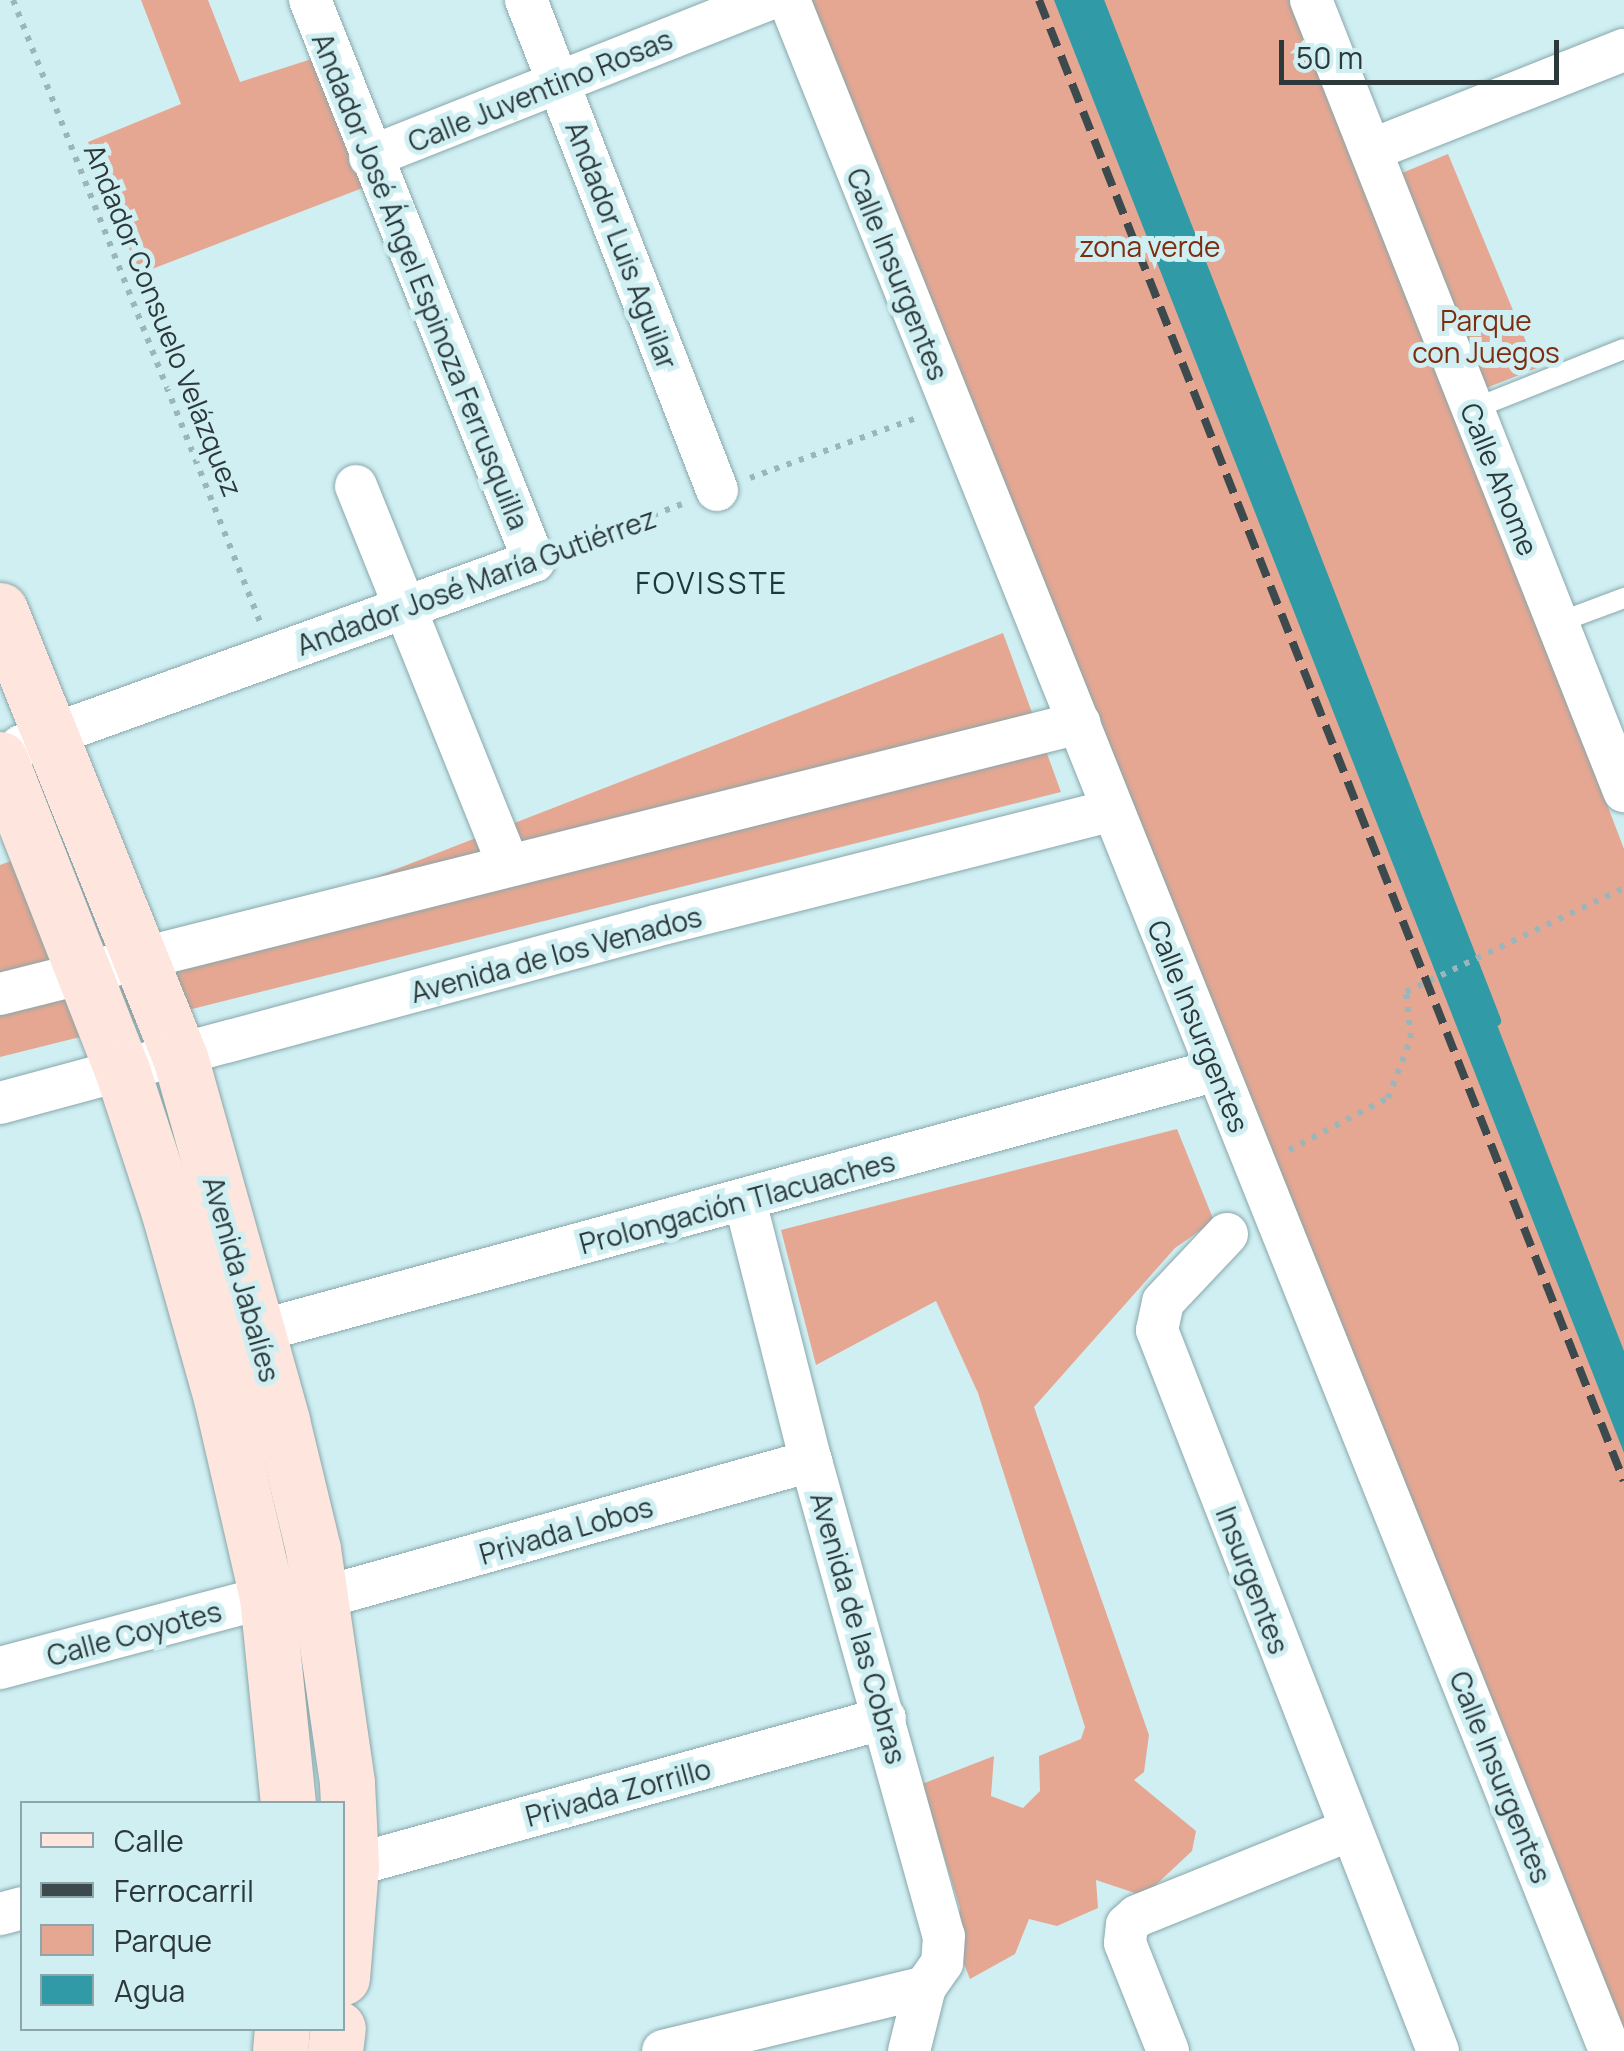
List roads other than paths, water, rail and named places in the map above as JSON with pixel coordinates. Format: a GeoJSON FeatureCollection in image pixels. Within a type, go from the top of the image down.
{"type":"FeatureCollection","features":[{"type":"Feature","properties":{"kind":"street","name":"Andador José Ángel Espinoza Ferrusquilla"},"geometry":{"type":"LineString","coordinates":[[310,0],[534,562]]}},
{"type":"Feature","properties":{"kind":"street","name":"Andador Luis Aguilar"},"geometry":{"type":"LineString","coordinates":[[526,0],[717,490]]}},
{"type":"Feature","properties":{"kind":"street","name":"Calle Juventino Rosas"},"geometry":{"type":"LineString","coordinates":[[370,157],[766,0]]}},
{"type":"Feature","properties":{"kind":"street","name":"Calle Insurgentes"},"geometry":{"type":"LineString","coordinates":[[789,0],[1610,2051]]}},
{"type":"Feature","properties":{"kind":"street","name":"Calle Ahome"},"geometry":{"type":"LineString","coordinates":[[1311,0],[1624,791]]}},
{"type":"Feature","properties":{"kind":"street"},"geometry":{"type":"LineString","coordinates":[[1371,150],[1624,50]]}},
{"type":"Feature","properties":{"kind":"street"},"geometry":{"type":"LineString","coordinates":[[356,486],[508,865]]}},
{"type":"Feature","properties":{"kind":"street","name":"Andador José María Gutiérrez"},"geometry":{"type":"LineString","coordinates":[[16,750],[534,562]]}},
{"type":"Feature","properties":{"kind":"street","name":"Avenida Jabalíes"},"geometry":{"type":"LineString","coordinates":[[0,610],[16,750],[85,972],[169,1213],[216,1379],[267,1598],[288,1801]]}},
{"type":"Feature","properties":{"kind":"street"},"geometry":{"type":"LineString","coordinates":[[0,994],[138,956],[1078,724]]}},
{"type":"Feature","properties":{"kind":"street","name":"Avenida Jabalíes"},"geometry":{"type":"LineString","coordinates":[[16,750],[138,956],[180,1058],[287,1439],[321,1598],[347,1783],[351,1866],[345,1941]]}},
{"type":"Feature","properties":{"kind":"street","name":"Avenida de los Venados"},"geometry":{"type":"LineString","coordinates":[[0,1104],[655,926],[1113,810]]}},
{"type":"Feature","properties":{"kind":"street","name":"Prolongación Tlacuaches"},"geometry":{"type":"LineString","coordinates":[[256,1332],[745,1202],[1217,1070]]}},
{"type":"Feature","properties":{"kind":"street","name":"Avenida de las Cobras"},"geometry":{"type":"LineString","coordinates":[[745,1202],[812,1461],[944,1936],[942,1963],[924,1986],[909,2051]]}},
{"type":"Feature","properties":{"kind":"street","name":"Insurgentes"},"geometry":{"type":"LineString","coordinates":[[1227,1234],[1163,1302],[1156,1330],[1438,2051]]}},
{"type":"Feature","properties":{"kind":"street","name":"Privada Lobos"},"geometry":{"type":"LineString","coordinates":[[321,1598],[812,1461]]}},
{"type":"Feature","properties":{"kind":"street","name":"Calle Coyotes"},"geometry":{"type":"LineString","coordinates":[[0,1668],[267,1598]]}},
{"type":"Feature","properties":{"kind":"street","name":"Privada Zorrillo"},"geometry":{"type":"LineString","coordinates":[[351,1866],[886,1718]]}},
{"type":"Feature","properties":{"kind":"street"},"geometry":{"type":"LineString","coordinates":[[1168,2051],[1125,1943],[1126,1925],[1136,1916],[1350,1830]]}},
{"type":"Feature","properties":{"kind":"street"},"geometry":{"type":"LineString","coordinates":[[663,2051],[924,1986]]}},
{"type":"Feature","properties":{"kind":"lane"},"geometry":{"type":"LineString","coordinates":[[1472,409],[1624,349]]}},
{"type":"Feature","properties":{"kind":"lane"},"geometry":{"type":"LineString","coordinates":[[1558,624],[1624,598]]}},
{"type":"Feature","properties":{"kind":"water"},"geometry":{"type":"Polygon","coordinates":[[[1054,0],[1098,0],[1624,1351],[1624,1453],[1054,0]]]}},
{"type":"Feature","properties":{"kind":"waterway"},"geometry":{"type":"LineString","coordinates":[[1098,0],[1495,1020]]}},
{"type":"Feature","properties":{"kind":"railway"},"geometry":{"type":"LineString","coordinates":[[1039,0],[1624,1481]]}},
{"type":"Feature","properties":{"kind":"district","name":"FOVISSTE"},"geometry":{"type":"Point","coordinates":[712,583]}},
{"type":"Feature","properties":{"kind":"park label","name":"zona verde"},"geometry":{"type":"Point","coordinates":[1150,246]}},
{"type":"Feature","properties":{"kind":"park label","name":"Parque con Juegos"},"geometry":{"type":"Point","coordinates":[1486,336]}}]}
